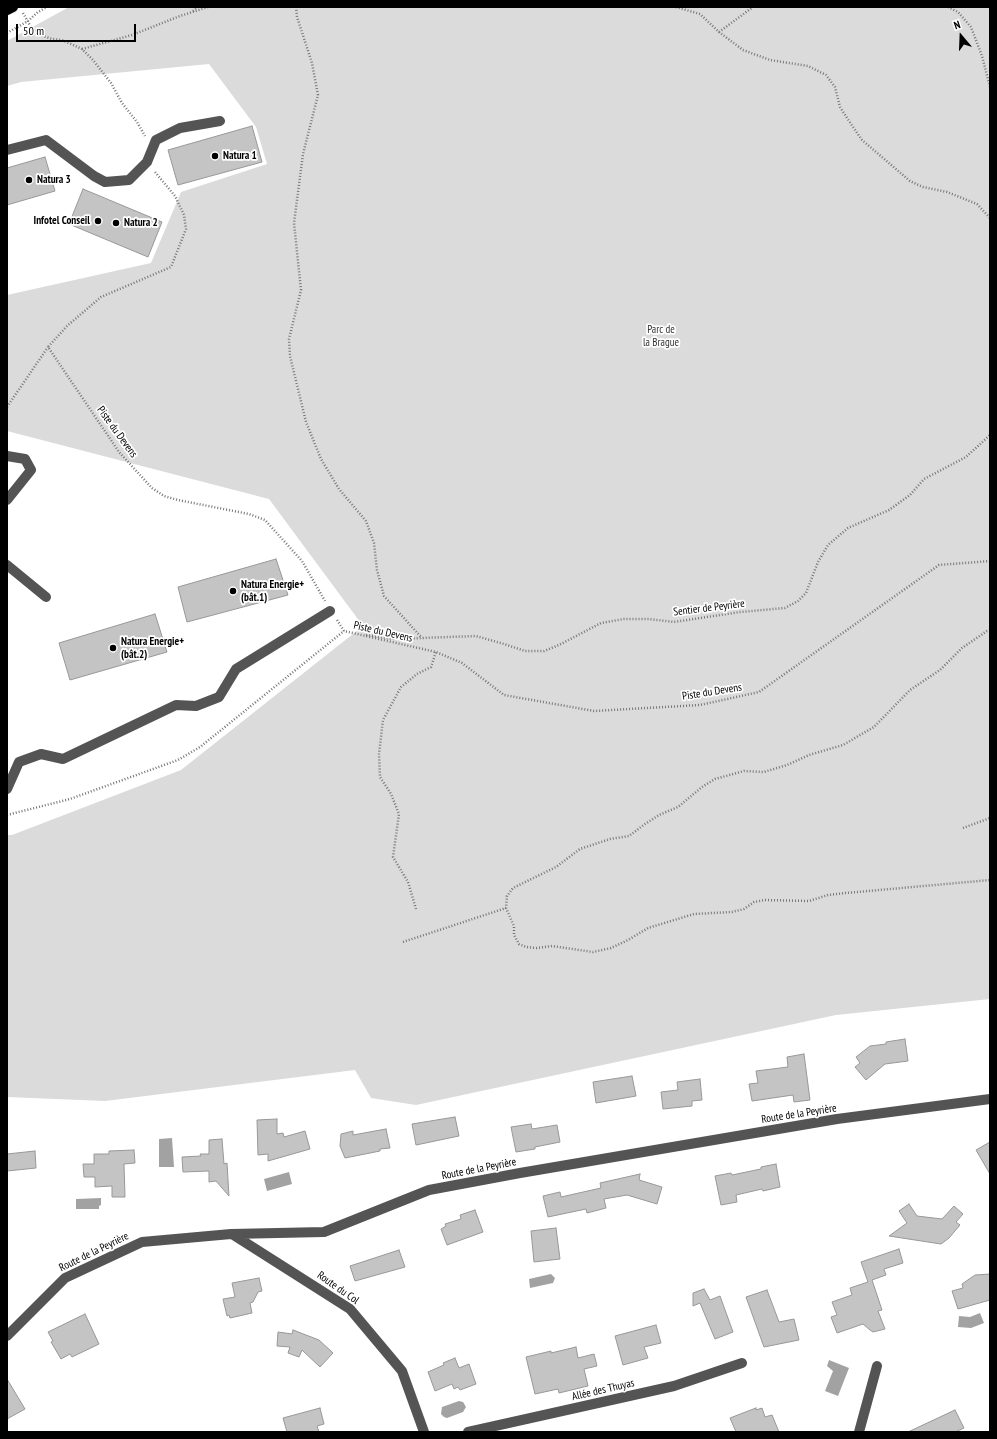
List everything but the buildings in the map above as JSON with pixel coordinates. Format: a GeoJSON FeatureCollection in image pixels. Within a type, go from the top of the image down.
{"type":"FeatureCollection","features":[{"type":"Feature","properties":{"kind":"main road"},"geometry":{"type":"LineString","coordinates":[[7,10],[13,7]]}},
{"type":"Feature","properties":{"kind":"street"},"geometry":{"type":"LineString","coordinates":[[7,150],[46,140],[94,176],[105,182],[129,180],[147,162],[156,140],[180,128],[220,122]]}},
{"type":"Feature","properties":{"kind":"street"},"geometry":{"type":"LineString","coordinates":[[7,456],[25,459],[31,470],[7,500]]}},
{"type":"Feature","properties":{"kind":"street"},"geometry":{"type":"LineString","coordinates":[[7,565],[46,597]]}},
{"type":"Feature","properties":{"kind":"street"},"geometry":{"type":"LineString","coordinates":[[7,789],[19,762],[41,754],[63,759],[176,705],[196,706],[219,697],[236,669],[330,611]]}},
{"type":"Feature","properties":{"kind":"street","name":"Route de la Peyrière"},"geometry":{"type":"LineString","coordinates":[[7,1336],[65,1278],[142,1242],[231,1234],[324,1232],[430,1190],[520,1173],[838,1119],[990,1099]]}},
{"type":"Feature","properties":{"kind":"street","name":"Route du Col"},"geometry":{"type":"LineString","coordinates":[[231,1234],[350,1309],[402,1372],[424,1432]]}},
{"type":"Feature","properties":{"kind":"street","name":"Allée des Thuyas"},"geometry":{"type":"LineString","coordinates":[[468,1432],[674,1386],[742,1363]]}},
{"type":"Feature","properties":{"kind":"street"},"geometry":{"type":"LineString","coordinates":[[859,1432],[877,1366]]}},
{"type":"Feature","properties":{"kind":"path"},"geometry":{"type":"LineString","coordinates":[[20,7],[31,27],[40,35],[52,39],[62,40],[82,49],[93,60],[111,83],[122,103],[137,122],[152,149]]}},
{"type":"Feature","properties":{"kind":"path"},"geometry":{"type":"LineString","coordinates":[[7,33],[28,21],[38,12],[47,7]]}},
{"type":"Feature","properties":{"kind":"path"},"geometry":{"type":"LineString","coordinates":[[193,12],[198,7]]}},
{"type":"Feature","properties":{"kind":"path"},"geometry":{"type":"LineString","coordinates":[[82,49],[132,35],[208,7]]}},
{"type":"Feature","properties":{"kind":"path"},"geometry":{"type":"LineString","coordinates":[[296,7],[296,17],[312,64],[318,95],[303,154],[294,223],[301,290],[289,339],[290,356],[306,422],[321,459],[339,489],[366,521],[374,544],[376,570],[384,596],[422,638]]}},
{"type":"Feature","properties":{"kind":"path"},"geometry":{"type":"LineString","coordinates":[[676,7],[700,14],[719,32],[743,50],[770,60],[808,66],[826,75],[835,87],[840,107],[862,140],[910,181],[923,187],[947,192],[977,204],[990,218]]}},
{"type":"Feature","properties":{"kind":"path"},"geometry":{"type":"LineString","coordinates":[[719,32],[753,7]]}},
{"type":"Feature","properties":{"kind":"path"},"geometry":{"type":"LineString","coordinates":[[948,7],[958,12],[971,27],[982,56],[990,87]]}},
{"type":"Feature","properties":{"kind":"path"},"geometry":{"type":"LineString","coordinates":[[7,407],[48,346],[67,326],[101,297],[171,267],[186,229],[184,215],[175,196],[147,162]]}},
{"type":"Feature","properties":{"kind":"path","name":"Piste du Devens"},"geometry":{"type":"LineString","coordinates":[[48,346],[118,452],[152,488],[164,496],[178,500],[249,514],[265,520],[302,561],[330,611],[344,631],[436,652],[462,663],[504,694],[594,711],[700,705],[759,692],[939,566],[990,561]]}},
{"type":"Feature","properties":{"kind":"path","name":"Sentier de Peyrière"},"geometry":{"type":"LineString","coordinates":[[344,631],[394,639],[476,636],[525,651],[544,651],[559,645],[601,623],[624,619],[649,619],[674,622],[740,612],[785,608],[798,601],[806,593],[818,562],[828,545],[848,528],[889,510],[910,495],[924,480],[966,457],[990,435]]}},
{"type":"Feature","properties":{"kind":"path"},"geometry":{"type":"LineString","coordinates":[[990,630],[962,648],[940,670],[910,690],[874,727],[843,745],[808,755],[787,766],[772,770],[764,772],[744,771],[715,779],[702,787],[678,807],[659,815],[644,824],[629,836],[610,839],[580,849],[556,867],[513,888],[507,896],[506,908],[511,916],[514,926],[514,935],[519,944],[526,948],[552,946],[593,952],[611,948],[648,928],[694,914],[732,912],[744,909],[754,902],[766,900],[809,901],[828,895],[990,880]]}},
{"type":"Feature","properties":{"kind":"path"},"geometry":{"type":"LineString","coordinates":[[7,815],[70,799],[178,760],[200,747],[344,631]]}},
{"type":"Feature","properties":{"kind":"path"},"geometry":{"type":"LineString","coordinates":[[416,909],[408,882],[393,857],[399,814],[391,794],[380,776],[379,754],[383,720],[401,687],[417,674],[431,667],[436,652]]}},
{"type":"Feature","properties":{"kind":"path"},"geometry":{"type":"LineString","coordinates":[[963,828],[990,818]]}},
{"type":"Feature","properties":{"kind":"path"},"geometry":{"type":"LineString","coordinates":[[403,942],[506,908]]}},
{"type":"Feature","properties":{"kind":"green space","name":"Parc de la Brague"},"geometry":{"type":"Polygon","coordinates":[[[69,7],[990,7],[990,999],[836,1015],[416,1105],[371,1098],[355,1070],[105,1101],[7,1097],[7,835],[12,835],[181,770],[363,626],[269,499],[7,431],[7,295],[151,263],[181,192],[267,164],[256,127],[209,64],[21,82],[7,86],[7,41],[69,7]]]}},
{"type":"Feature","properties":{"kind":"shaded area"},"geometry":{"type":"Polygon","coordinates":[[[172,1138],[174,1167],[159,1167],[159,1139],[172,1138]]]}},
{"type":"Feature","properties":{"kind":"shaded area"},"geometry":{"type":"Polygon","coordinates":[[[289,1172],[292,1184],[267,1191],[264,1179],[289,1172]]]}},
{"type":"Feature","properties":{"kind":"shaded area"},"geometry":{"type":"Polygon","coordinates":[[[101,1198],[101,1205],[99,1206],[99,1209],[76,1209],[76,1199],[101,1198]]]}},
{"type":"Feature","properties":{"kind":"shaded area"},"geometry":{"type":"Polygon","coordinates":[[[551,1274],[555,1278],[553,1283],[530,1288],[529,1279],[551,1274]]]}},
{"type":"Feature","properties":{"kind":"shaded area"},"geometry":{"type":"Polygon","coordinates":[[[980,1313],[984,1323],[971,1328],[958,1327],[959,1316],[970,1317],[980,1313]]]}},
{"type":"Feature","properties":{"kind":"shaded area"},"geometry":{"type":"Polygon","coordinates":[[[829,1360],[849,1368],[838,1396],[825,1391],[833,1371],[827,1366],[829,1360]]]}},
{"type":"Feature","properties":{"kind":"shaded area"},"geometry":{"type":"Polygon","coordinates":[[[459,1401],[463,1402],[466,1407],[463,1412],[447,1418],[441,1414],[442,1407],[459,1401]]]}},
{"type":"Feature","properties":{"kind":"place","name":"Natura 1"},"geometry":{"type":"Point","coordinates":[215,156]}},
{"type":"Feature","properties":{"kind":"place","name":"Natura 3"},"geometry":{"type":"Point","coordinates":[29,180]}},
{"type":"Feature","properties":{"kind":"place","name":"Infotel Conseil"},"geometry":{"type":"Point","coordinates":[98,221]}},
{"type":"Feature","properties":{"kind":"place","name":"Natura 2"},"geometry":{"type":"Point","coordinates":[116,223]}},
{"type":"Feature","properties":{"kind":"place","name":"Natura Energie+ (bât.1)"},"geometry":{"type":"Point","coordinates":[233,591]}},
{"type":"Feature","properties":{"kind":"place","name":"Natura Energie+ (bât.2)"},"geometry":{"type":"Point","coordinates":[113,648]}}]}
